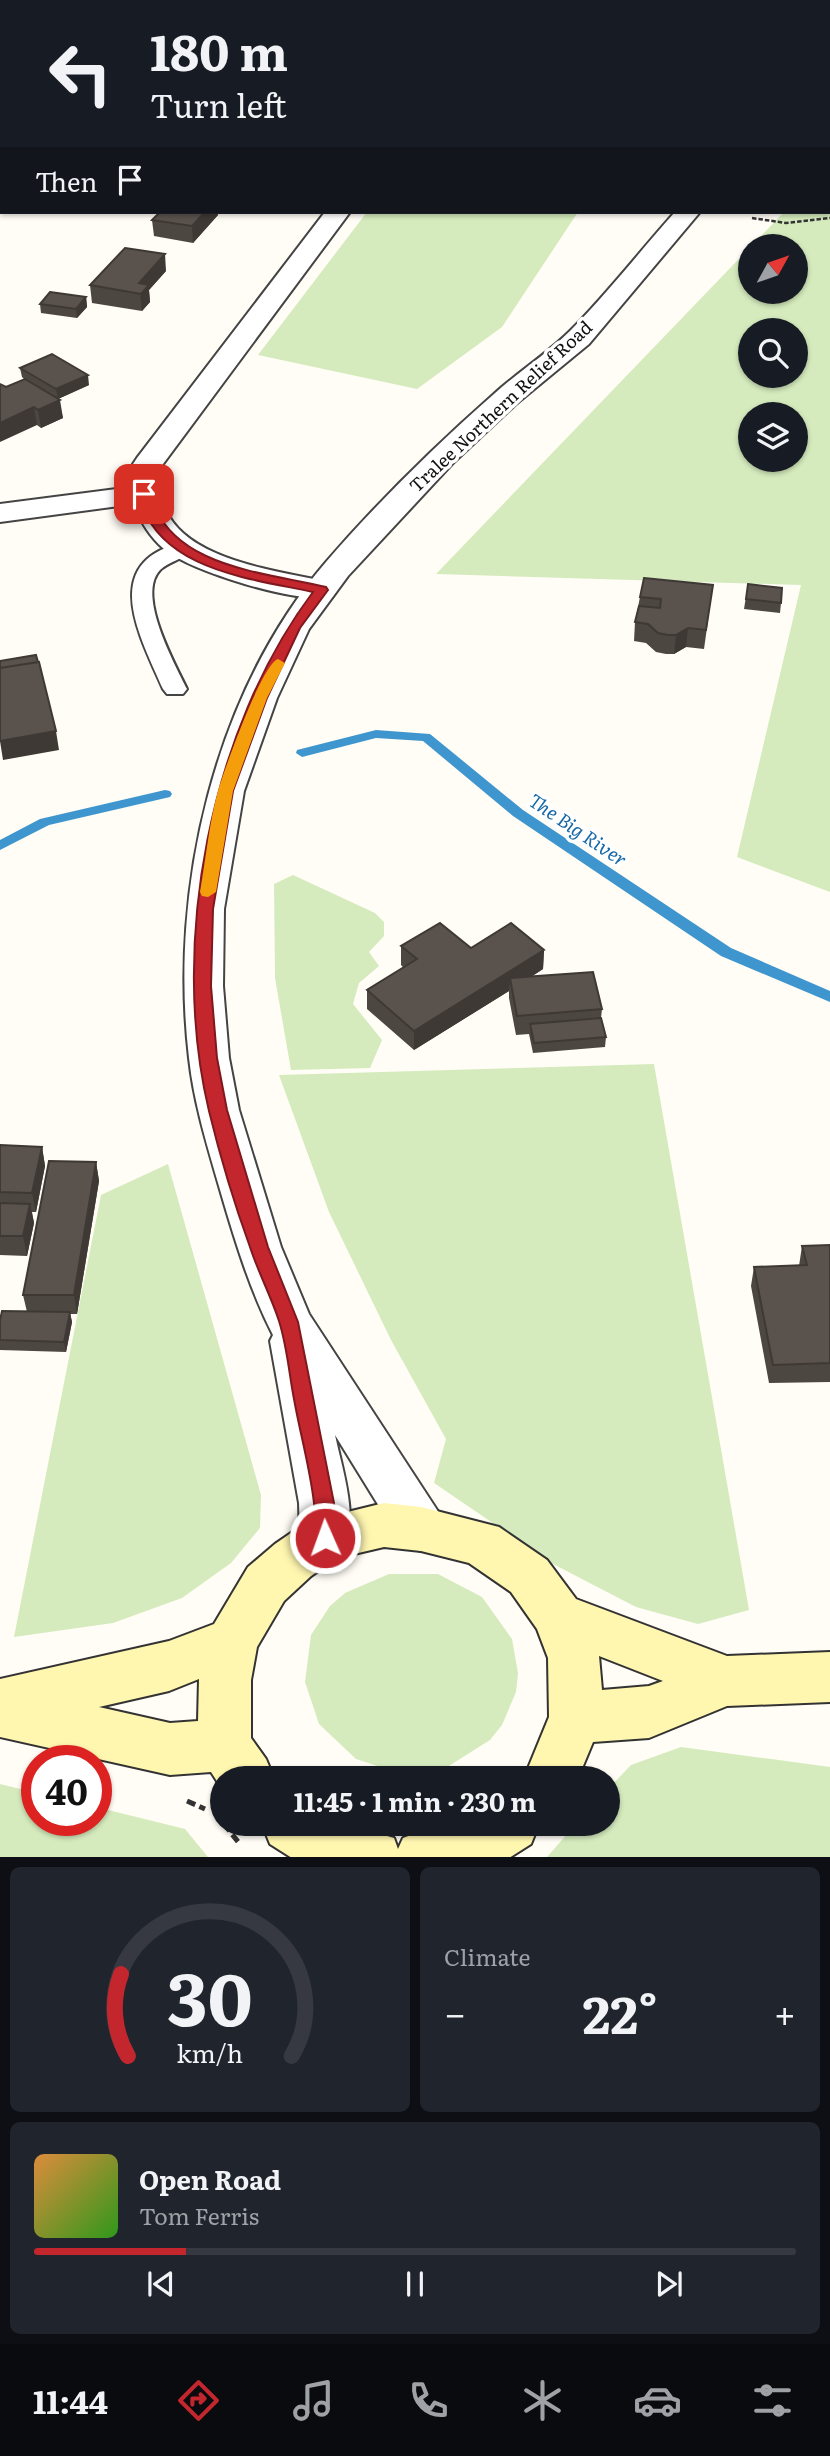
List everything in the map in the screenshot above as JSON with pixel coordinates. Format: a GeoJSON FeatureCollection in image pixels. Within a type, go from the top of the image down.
{"type":"FeatureCollection","features":[{"type":"Feature","properties":{"kind":"main road"},"geometry":{"type":"LineString","coordinates":[[0,1711],[236,1761],[225,1680],[232,1641],[266,1584],[293,1560],[325,1538],[384,1525],[421,1529],[481,1543],[529,1576],[558,1616],[574,1658],[576,1717],[556,1766]]}},
{"type":"Feature","properties":{"kind":"main road"},"geometry":{"type":"LineString","coordinates":[[558,1616],[727,1681]]}},
{"type":"Feature","properties":{"kind":"main road"},"geometry":{"type":"LineString","coordinates":[[0,1704],[169,1666],[232,1641]]}},
{"type":"Feature","properties":{"kind":"main road"},"geometry":{"type":"LineString","coordinates":[[576,1717],[649,1712],[727,1681],[830,1677]]}},
{"type":"Feature","properties":{"kind":"street"},"geometry":{"type":"LineString","coordinates":[[321,590],[254,576],[210,562],[181,549],[157,525],[149,512],[144,494],[148,464],[336,214]]}},
{"type":"Feature","properties":{"kind":"street","name":"Tralee Northern Relief Road"},"geometry":{"type":"LineString","coordinates":[[421,1529],[289,1322],[259,1247],[218,1110],[209,1058],[203,986],[205,909],[226,791],[260,698],[293,628],[337,569],[444,456],[506,398],[579,338],[686,214]]}},
{"type":"Feature","properties":{"kind":"street"},"geometry":{"type":"LineString","coordinates":[[0,513],[144,494]]}},
{"type":"Feature","properties":{"kind":"street","name":"Tralee Northern Relief Road"},"geometry":{"type":"LineString","coordinates":[[289,1322],[324,1503],[325,1538]]}},
{"type":"Feature","properties":{"kind":"lane"},"geometry":{"type":"LineString","coordinates":[[175,690],[142,607],[140,586],[151,567],[181,549]]}},
{"type":"Feature","properties":{"kind":"path"},"geometry":{"type":"LineString","coordinates":[[752,218],[786,223],[830,218]]}},
{"type":"Feature","properties":{"kind":"green space"},"geometry":{"type":"Polygon","coordinates":[[[365,214],[577,214],[502,327],[417,389],[258,355],[365,214]]]}},
{"type":"Feature","properties":{"kind":"green space"},"geometry":{"type":"Polygon","coordinates":[[[782,214],[830,214],[830,892],[737,857],[801,585],[436,574],[738,260],[738,304],[808,304],[808,234],[763,234],[782,214]]]}},
{"type":"Feature","properties":{"kind":"green space"},"geometry":{"type":"Polygon","coordinates":[[[293,875],[375,913],[384,922],[384,936],[369,952],[379,966],[359,983],[353,1004],[382,1040],[370,1068],[291,1070],[275,978],[274,884],[293,875]]]}},
{"type":"Feature","properties":{"kind":"green space"},"geometry":{"type":"Polygon","coordinates":[[[654,1064],[749,1610],[698,1624],[636,1607],[553,1564],[434,1483],[446,1439],[391,1340],[329,1212],[279,1075],[654,1064]]]}},
{"type":"Feature","properties":{"kind":"green space"},"geometry":{"type":"Polygon","coordinates":[[[168,1164],[261,1495],[260,1528],[231,1563],[182,1598],[113,1623],[14,1637],[101,1195],[168,1164]]]}},
{"type":"Feature","properties":{"kind":"green space"},"geometry":{"type":"Polygon","coordinates":[[[389,1574],[438,1574],[482,1597],[512,1639],[518,1673],[516,1692],[502,1725],[490,1740],[449,1766],[377,1766],[356,1759],[319,1724],[305,1682],[311,1635],[330,1606],[345,1593],[389,1574]]]}},
{"type":"Feature","properties":{"kind":"green space"},"geometry":{"type":"Polygon","coordinates":[[[681,1747],[830,1767],[830,1857],[547,1857],[565,1836],[620,1836],[620,1776],[631,1765],[681,1747]]]}},
{"type":"Feature","properties":{"kind":"green space"},"geometry":{"type":"Polygon","coordinates":[[[0,1784],[21,1789],[21,1836],[112,1836],[112,1811],[185,1829],[208,1857],[0,1857],[0,1784]]]}},
{"type":"Feature","properties":{"kind":"building"},"geometry":{"type":"Polygon","coordinates":[[[158,214],[203,214],[192,226],[152,220],[158,214]]]}},
{"type":"Feature","properties":{"kind":"building"},"geometry":{"type":"Polygon","coordinates":[[[125,248],[165,254],[139,283],[149,285],[141,294],[90,285],[125,248]]]}},
{"type":"Feature","properties":{"kind":"building"},"geometry":{"type":"Polygon","coordinates":[[[50,292],[86,297],[76,309],[40,304],[50,292]]]}},
{"type":"Feature","properties":{"kind":"building"},"geometry":{"type":"Polygon","coordinates":[[[52,354],[88,375],[56,389],[20,368],[52,354]]]}},
{"type":"Feature","properties":{"kind":"building"},"geometry":{"type":"Polygon","coordinates":[[[25,379],[60,400],[38,410],[34,407],[0,423],[0,384],[6,387],[25,379]]]}},
{"type":"Feature","properties":{"kind":"building"},"geometry":{"type":"Polygon","coordinates":[[[644,578],[713,585],[706,630],[688,628],[676,635],[668,635],[658,633],[648,624],[635,622],[639,606],[660,608],[661,599],[640,597],[644,578]]]}},
{"type":"Feature","properties":{"kind":"building"},"geometry":{"type":"Polygon","coordinates":[[[748,584],[782,588],[781,603],[746,599],[748,584]]]}},
{"type":"Feature","properties":{"kind":"building"},"geometry":{"type":"Polygon","coordinates":[[[36,655],[38,662],[0,668],[0,661],[36,655]]]}},
{"type":"Feature","properties":{"kind":"building"},"geometry":{"type":"Polygon","coordinates":[[[39,662],[56,731],[0,741],[0,668],[39,662]]]}},
{"type":"Feature","properties":{"kind":"building"},"geometry":{"type":"Polygon","coordinates":[[[440,923],[471,948],[511,923],[544,950],[414,1031],[367,990],[417,959],[401,946],[440,923]]]}},
{"type":"Feature","properties":{"kind":"building"},"geometry":{"type":"Polygon","coordinates":[[[593,972],[602,1009],[517,1016],[510,978],[593,972]]]}},
{"type":"Feature","properties":{"kind":"building"},"geometry":{"type":"Polygon","coordinates":[[[601,1018],[606,1037],[534,1043],[530,1024],[601,1018]]]}},
{"type":"Feature","properties":{"kind":"building"},"geometry":{"type":"Polygon","coordinates":[[[0,1145],[42,1147],[32,1193],[0,1192],[0,1145]]]}},
{"type":"Feature","properties":{"kind":"building"},"geometry":{"type":"Polygon","coordinates":[[[49,1161],[96,1162],[74,1295],[23,1295],[49,1161]]]}},
{"type":"Feature","properties":{"kind":"building"},"geometry":{"type":"Polygon","coordinates":[[[0,1203],[30,1204],[23,1236],[0,1236],[0,1203]]]}},
{"type":"Feature","properties":{"kind":"building"},"geometry":{"type":"Polygon","coordinates":[[[830,1245],[830,1363],[773,1365],[754,1267],[807,1265],[802,1246],[830,1245]]]}},
{"type":"Feature","properties":{"kind":"building"},"geometry":{"type":"Polygon","coordinates":[[[2,1311],[70,1312],[64,1342],[0,1340],[2,1311]]]}},
{"type":"Feature","properties":{"kind":"waterway","name":"The Big River"},"geometry":{"type":"LineString","coordinates":[[302,753],[376,734],[426,737],[518,813],[726,952],[830,997]]}},
{"type":"Feature","properties":{"kind":"waterway","name":"The Big River"},"geometry":{"type":"LineString","coordinates":[[0,846],[45,822],[165,794]]}},
{"type":"Feature","properties":{"kind":"slow traffic"},"geometry":{"type":"LineString","coordinates":[[208,892],[226,791],[260,698],[278,663]]}},
{"type":"Feature","properties":{"kind":"route"},"geometry":{"type":"LineString","coordinates":[[144,494],[149,512],[157,525],[181,549],[210,562],[254,576],[321,590],[293,628],[260,698],[226,791],[205,909],[203,986],[209,1058],[218,1110],[259,1247],[289,1322],[324,1503],[325,1538]]}}]}
